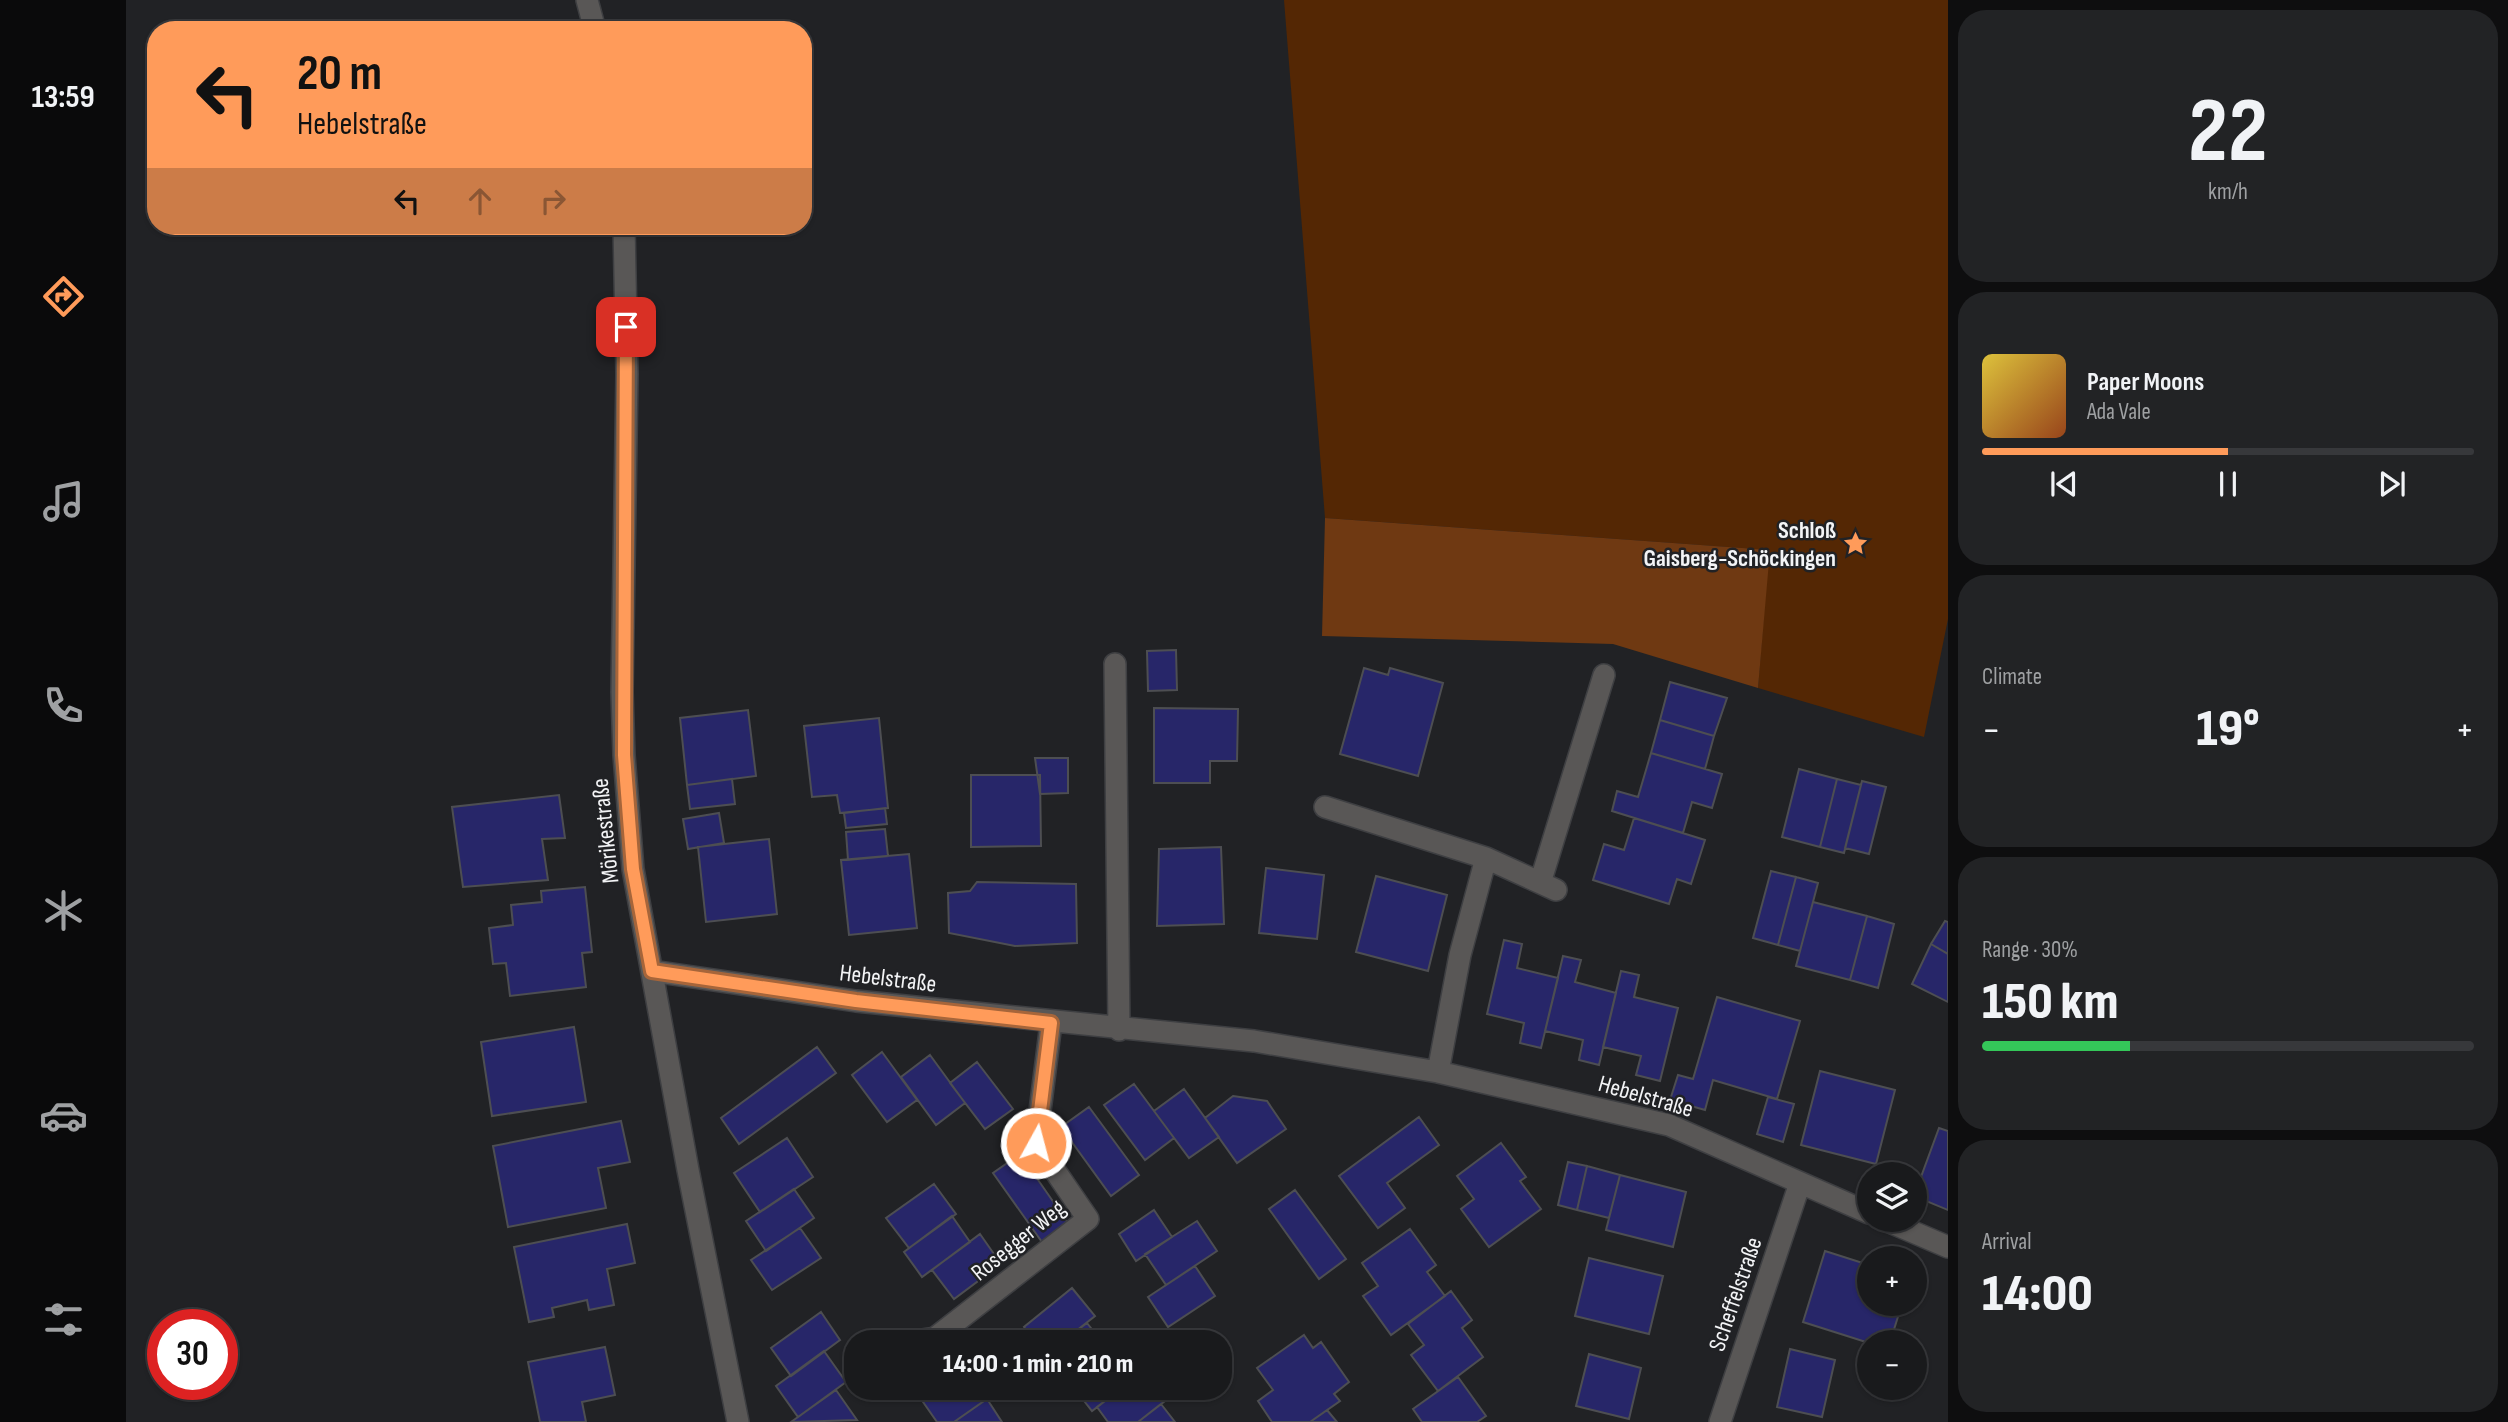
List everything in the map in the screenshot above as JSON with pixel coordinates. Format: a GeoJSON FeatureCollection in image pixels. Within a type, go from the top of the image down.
{"type":"FeatureCollection","features":[{"type":"Feature","properties":{"kind":"street"},"geometry":{"type":"LineString","coordinates":[[587,0],[593,21]]}},
{"type":"Feature","properties":{"kind":"street","name":"Mörikestraße"},"geometry":{"type":"LineString","coordinates":[[624,235],[627,374],[624,755],[633,869],[738,1422]]}},
{"type":"Feature","properties":{"kind":"street"},"geometry":{"type":"LineString","coordinates":[[1115,664],[1119,1030]]}},
{"type":"Feature","properties":{"kind":"street"},"geometry":{"type":"LineString","coordinates":[[1325,807],[1486,858],[1549,885],[1604,675]]}},
{"type":"Feature","properties":{"kind":"street"},"geometry":{"type":"LineString","coordinates":[[1438,1072],[1460,955],[1486,858]]}},
{"type":"Feature","properties":{"kind":"street","name":"Hebelstraße"},"geometry":{"type":"LineString","coordinates":[[652,971],[856,1001],[1119,1030],[1254,1041],[1438,1072],[1669,1125],[1857,1208]]}},
{"type":"Feature","properties":{"kind":"street","name":"Rosegger Weg"},"geometry":{"type":"LineString","coordinates":[[945,1330],[1088,1219],[1036,1143],[1051,1023]]}},
{"type":"Feature","properties":{"kind":"street","name":"Scheffelstraße"},"geometry":{"type":"LineString","coordinates":[[1720,1422],[1800,1183]]}},
{"type":"Feature","properties":{"kind":"street"},"geometry":{"type":"LineString","coordinates":[[1913,1232],[1948,1247]]}},
{"type":"Feature","properties":{"kind":"shaded area"},"geometry":{"type":"Polygon","coordinates":[[[1284,0],[1948,0],[1948,619],[1924,737],[1758,688],[1769,550],[1325,518],[1284,0]]]}},
{"type":"Feature","properties":{"kind":"shaded area"},"geometry":{"type":"Polygon","coordinates":[[[1325,518],[1770,550],[1758,688],[1613,644],[1322,636],[1325,518]]]}},
{"type":"Feature","properties":{"kind":"building"},"geometry":{"type":"Polygon","coordinates":[[[1176,650],[1177,690],[1148,691],[1147,651],[1176,650]]]}},
{"type":"Feature","properties":{"kind":"building"},"geometry":{"type":"Polygon","coordinates":[[[1364,668],[1388,675],[1390,668],[1443,683],[1418,776],[1340,754],[1364,668]]]}},
{"type":"Feature","properties":{"kind":"building"},"geometry":{"type":"Polygon","coordinates":[[[1670,682],[1727,698],[1714,736],[1660,720],[1670,682]]]}},
{"type":"Feature","properties":{"kind":"building"},"geometry":{"type":"Polygon","coordinates":[[[1154,708],[1238,709],[1237,761],[1210,761],[1210,783],[1154,783],[1154,708]]]}},
{"type":"Feature","properties":{"kind":"building"},"geometry":{"type":"Polygon","coordinates":[[[748,710],[756,776],[687,785],[680,718],[748,710]]]}},
{"type":"Feature","properties":{"kind":"building"},"geometry":{"type":"Polygon","coordinates":[[[879,718],[888,808],[840,813],[837,795],[812,797],[804,726],[879,718]]]}},
{"type":"Feature","properties":{"kind":"building"},"geometry":{"type":"Polygon","coordinates":[[[1660,720],[1714,736],[1705,769],[1651,753],[1660,720]]]}},
{"type":"Feature","properties":{"kind":"building"},"geometry":{"type":"Polygon","coordinates":[[[1651,753],[1722,774],[1712,808],[1692,802],[1683,833],[1612,811],[1617,791],[1638,797],[1651,753]]]}},
{"type":"Feature","properties":{"kind":"building"},"geometry":{"type":"Polygon","coordinates":[[[1035,758],[1068,758],[1068,793],[1040,794],[1035,758]]]}},
{"type":"Feature","properties":{"kind":"building"},"geometry":{"type":"Polygon","coordinates":[[[1799,769],[1837,779],[1820,847],[1782,837],[1799,769]]]}},
{"type":"Feature","properties":{"kind":"building"},"geometry":{"type":"Polygon","coordinates":[[[971,775],[1040,775],[1041,846],[971,847],[971,775]]]}},
{"type":"Feature","properties":{"kind":"building"},"geometry":{"type":"Polygon","coordinates":[[[732,779],[735,804],[690,809],[687,785],[732,779]]]}},
{"type":"Feature","properties":{"kind":"building"},"geometry":{"type":"Polygon","coordinates":[[[1837,779],[1861,785],[1844,853],[1820,847],[1837,779]]]}},
{"type":"Feature","properties":{"kind":"building"},"geometry":{"type":"Polygon","coordinates":[[[1862,781],[1886,787],[1869,854],[1845,848],[1862,781]]]}},
{"type":"Feature","properties":{"kind":"building"},"geometry":{"type":"Polygon","coordinates":[[[559,795],[565,838],[542,839],[548,880],[463,887],[452,807],[559,795]]]}},
{"type":"Feature","properties":{"kind":"building"},"geometry":{"type":"Polygon","coordinates":[[[885,808],[887,824],[846,828],[844,813],[885,808]]]}},
{"type":"Feature","properties":{"kind":"building"},"geometry":{"type":"Polygon","coordinates":[[[719,813],[724,843],[688,849],[683,819],[719,813]]]}},
{"type":"Feature","properties":{"kind":"building"},"geometry":{"type":"Polygon","coordinates":[[[1634,818],[1705,840],[1691,884],[1677,879],[1669,904],[1593,880],[1604,844],[1624,850],[1634,818]]]}},
{"type":"Feature","properties":{"kind":"building"},"geometry":{"type":"Polygon","coordinates":[[[885,829],[888,856],[848,860],[846,832],[885,829]]]}},
{"type":"Feature","properties":{"kind":"building"},"geometry":{"type":"Polygon","coordinates":[[[769,839],[777,914],[706,922],[698,847],[769,839]]]}},
{"type":"Feature","properties":{"kind":"building"},"geometry":{"type":"Polygon","coordinates":[[[1221,847],[1224,924],[1157,926],[1159,849],[1221,847]]]}},
{"type":"Feature","properties":{"kind":"building"},"geometry":{"type":"Polygon","coordinates":[[[909,854],[917,928],[849,935],[841,860],[909,854]]]}},
{"type":"Feature","properties":{"kind":"building"},"geometry":{"type":"Polygon","coordinates":[[[1266,868],[1324,875],[1317,939],[1259,933],[1266,868]]]}},
{"type":"Feature","properties":{"kind":"building"},"geometry":{"type":"Polygon","coordinates":[[[1771,871],[1796,877],[1778,945],[1753,938],[1771,871]]]}},
{"type":"Feature","properties":{"kind":"building"},"geometry":{"type":"Polygon","coordinates":[[[1376,876],[1447,895],[1428,971],[1356,952],[1376,876]]]}},
{"type":"Feature","properties":{"kind":"building"},"geometry":{"type":"Polygon","coordinates":[[[1796,877],[1818,883],[1800,951],[1778,945],[1796,877]]]}},
{"type":"Feature","properties":{"kind":"building"},"geometry":{"type":"Polygon","coordinates":[[[977,882],[1076,884],[1077,943],[1015,946],[949,933],[948,893],[970,891],[977,882]]]}},
{"type":"Feature","properties":{"kind":"building"},"geometry":{"type":"Polygon","coordinates":[[[585,887],[592,952],[582,953],[586,987],[510,996],[506,963],[493,964],[489,928],[513,925],[511,905],[542,902],[541,891],[585,887]]]}},
{"type":"Feature","properties":{"kind":"building"},"geometry":{"type":"Polygon","coordinates":[[[1813,902],[1867,916],[1850,980],[1796,966],[1813,902]]]}},
{"type":"Feature","properties":{"kind":"building"},"geometry":{"type":"Polygon","coordinates":[[[1867,916],[1894,924],[1878,988],[1850,980],[1867,916]]]}},
{"type":"Feature","properties":{"kind":"building"},"geometry":{"type":"Polygon","coordinates":[[[1945,921],[1948,922],[1948,954],[1931,944],[1945,921]]]}},
{"type":"Feature","properties":{"kind":"building"},"geometry":{"type":"Polygon","coordinates":[[[1504,940],[1522,944],[1517,968],[1558,978],[1541,1048],[1520,1043],[1524,1023],[1487,1014],[1504,940]]]}},
{"type":"Feature","properties":{"kind":"building"},"geometry":{"type":"Polygon","coordinates":[[[1931,944],[1948,954],[1948,1002],[1912,984],[1931,944]]]}},
{"type":"Feature","properties":{"kind":"building"},"geometry":{"type":"Polygon","coordinates":[[[1563,956],[1581,960],[1575,982],[1616,993],[1599,1065],[1579,1060],[1583,1040],[1545,1031],[1563,956]]]}},
{"type":"Feature","properties":{"kind":"building"},"geometry":{"type":"Polygon","coordinates":[[[1621,971],[1639,975],[1634,997],[1678,1008],[1660,1081],[1636,1075],[1641,1056],[1603,1047],[1621,971]]]}},
{"type":"Feature","properties":{"kind":"building"},"geometry":{"type":"Polygon","coordinates":[[[1717,997],[1800,1021],[1777,1099],[1713,1080],[1705,1110],[1670,1100],[1678,1075],[1693,1079],[1717,997]]]}},
{"type":"Feature","properties":{"kind":"building"},"geometry":{"type":"Polygon","coordinates":[[[574,1027],[586,1102],[492,1116],[481,1042],[574,1027]]]}},
{"type":"Feature","properties":{"kind":"building"},"geometry":{"type":"Polygon","coordinates":[[[817,1047],[836,1073],[739,1144],[721,1118],[817,1047]]]}},
{"type":"Feature","properties":{"kind":"building"},"geometry":{"type":"Polygon","coordinates":[[[882,1052],[917,1100],[887,1122],[852,1075],[882,1052]]]}},
{"type":"Feature","properties":{"kind":"building"},"geometry":{"type":"Polygon","coordinates":[[[930,1055],[965,1103],[936,1125],[901,1077],[930,1055]]]}},
{"type":"Feature","properties":{"kind":"building"},"geometry":{"type":"Polygon","coordinates":[[[977,1062],[1013,1109],[985,1129],[950,1083],[977,1062]]]}},
{"type":"Feature","properties":{"kind":"building"},"geometry":{"type":"Polygon","coordinates":[[[1820,1071],[1895,1090],[1877,1162],[1801,1145],[1820,1071]]]}},
{"type":"Feature","properties":{"kind":"building"},"geometry":{"type":"Polygon","coordinates":[[[1134,1084],[1174,1138],[1145,1160],[1104,1105],[1134,1084]]]}},
{"type":"Feature","properties":{"kind":"building"},"geometry":{"type":"Polygon","coordinates":[[[1184,1089],[1219,1137],[1189,1158],[1154,1111],[1184,1089]]]}},
{"type":"Feature","properties":{"kind":"building"},"geometry":{"type":"Polygon","coordinates":[[[1233,1096],[1267,1101],[1286,1129],[1237,1163],[1205,1118],[1233,1096]]]}},
{"type":"Feature","properties":{"kind":"building"},"geometry":{"type":"Polygon","coordinates":[[[1768,1097],[1794,1104],[1783,1142],[1757,1134],[1768,1097]]]}},
{"type":"Feature","properties":{"kind":"building"},"geometry":{"type":"Polygon","coordinates":[[[1089,1107],[1139,1175],[1111,1196],[1061,1127],[1089,1107]]]}},
{"type":"Feature","properties":{"kind":"building"},"geometry":{"type":"Polygon","coordinates":[[[1419,1117],[1439,1145],[1387,1183],[1405,1208],[1378,1228],[1339,1176],[1419,1117]]]}},
{"type":"Feature","properties":{"kind":"building"},"geometry":{"type":"Polygon","coordinates":[[[621,1121],[630,1162],[598,1168],[606,1208],[508,1227],[493,1146],[621,1121]]]}},
{"type":"Feature","properties":{"kind":"building"},"geometry":{"type":"Polygon","coordinates":[[[1939,1128],[1948,1131],[1948,1210],[1927,1201],[1926,1162],[1939,1128]]]}},
{"type":"Feature","properties":{"kind":"building"},"geometry":{"type":"Polygon","coordinates":[[[787,1138],[813,1177],[760,1212],[734,1173],[787,1138]]]}},
{"type":"Feature","properties":{"kind":"building"},"geometry":{"type":"Polygon","coordinates":[[[1501,1143],[1526,1177],[1520,1181],[1541,1209],[1489,1247],[1461,1209],[1474,1199],[1457,1176],[1501,1143]]]}},
{"type":"Feature","properties":{"kind":"building"},"geometry":{"type":"Polygon","coordinates":[[[1020,1154],[1068,1223],[1042,1242],[993,1173],[1020,1154]]]}},
{"type":"Feature","properties":{"kind":"building"},"geometry":{"type":"Polygon","coordinates":[[[1568,1162],[1587,1166],[1577,1210],[1558,1205],[1568,1162]]]}},
{"type":"Feature","properties":{"kind":"building"},"geometry":{"type":"Polygon","coordinates":[[[1587,1166],[1620,1175],[1609,1218],[1577,1210],[1587,1166]]]}},
{"type":"Feature","properties":{"kind":"building"},"geometry":{"type":"Polygon","coordinates":[[[1620,1175],[1686,1192],[1673,1247],[1606,1230],[1620,1175]]]}},
{"type":"Feature","properties":{"kind":"building"},"geometry":{"type":"Polygon","coordinates":[[[934,1184],[956,1214],[909,1248],[886,1218],[934,1184]]]}},
{"type":"Feature","properties":{"kind":"building"},"geometry":{"type":"Polygon","coordinates":[[[794,1189],[814,1218],[766,1251],[746,1221],[794,1189]]]}},
{"type":"Feature","properties":{"kind":"building"},"geometry":{"type":"Polygon","coordinates":[[[1295,1190],[1346,1259],[1319,1279],[1269,1209],[1295,1190]]]}},
{"type":"Feature","properties":{"kind":"building"},"geometry":{"type":"Polygon","coordinates":[[[1154,1210],[1172,1237],[1136,1261],[1119,1234],[1154,1210]]]}},
{"type":"Feature","properties":{"kind":"building"},"geometry":{"type":"Polygon","coordinates":[[[952,1216],[970,1242],[922,1277],[904,1252],[952,1216]]]}},
{"type":"Feature","properties":{"kind":"building"},"geometry":{"type":"Polygon","coordinates":[[[1197,1221],[1217,1251],[1166,1285],[1145,1254],[1197,1221]]]}},
{"type":"Feature","properties":{"kind":"building"},"geometry":{"type":"Polygon","coordinates":[[[627,1224],[635,1263],[607,1269],[614,1305],[589,1310],[587,1300],[552,1308],[554,1317],[529,1322],[514,1247],[627,1224]]]}},
{"type":"Feature","properties":{"kind":"building"},"geometry":{"type":"Polygon","coordinates":[[[800,1228],[821,1258],[772,1290],[751,1260],[800,1228]]]}},
{"type":"Feature","properties":{"kind":"building"},"geometry":{"type":"Polygon","coordinates":[[[1410,1229],[1436,1265],[1427,1272],[1445,1296],[1391,1335],[1363,1296],[1378,1286],[1362,1263],[1410,1229]]]}},
{"type":"Feature","properties":{"kind":"building"},"geometry":{"type":"Polygon","coordinates":[[[980,1234],[1001,1264],[954,1299],[932,1270],[980,1234]]]}},
{"type":"Feature","properties":{"kind":"building"},"geometry":{"type":"Polygon","coordinates":[[[1825,1251],[1857,1261],[1857,1316],[1898,1316],[1894,1330],[1857,1330],[1857,1339],[1803,1322],[1825,1251]]]}},
{"type":"Feature","properties":{"kind":"building"},"geometry":{"type":"Polygon","coordinates":[[[1589,1258],[1663,1276],[1649,1334],[1575,1316],[1589,1258]]]}},
{"type":"Feature","properties":{"kind":"building"},"geometry":{"type":"Polygon","coordinates":[[[1195,1266],[1215,1296],[1168,1327],[1148,1297],[1195,1266]]]}},
{"type":"Feature","properties":{"kind":"building"},"geometry":{"type":"Polygon","coordinates":[[[1072,1288],[1095,1316],[1077,1330],[1026,1330],[1024,1327],[1072,1288]]]}},
{"type":"Feature","properties":{"kind":"building"},"geometry":{"type":"Polygon","coordinates":[[[1451,1291],[1472,1320],[1462,1328],[1483,1357],[1438,1391],[1411,1355],[1424,1345],[1408,1324],[1451,1291]]]}},
{"type":"Feature","properties":{"kind":"building"},"geometry":{"type":"Polygon","coordinates":[[[821,1312],[840,1340],[791,1376],[771,1348],[821,1312]]]}},
{"type":"Feature","properties":{"kind":"building"},"geometry":{"type":"Polygon","coordinates":[[[1087,1323],[1093,1330],[1078,1330],[1087,1323]]]}},
{"type":"Feature","properties":{"kind":"building"},"geometry":{"type":"Polygon","coordinates":[[[1304,1335],[1313,1348],[1321,1342],[1349,1382],[1334,1394],[1340,1401],[1310,1422],[1272,1422],[1258,1401],[1273,1390],[1257,1368],[1304,1335]]]}},
{"type":"Feature","properties":{"kind":"building"},"geometry":{"type":"Polygon","coordinates":[[[605,1347],[615,1395],[582,1402],[586,1422],[540,1422],[528,1362],[605,1347]]]}},
{"type":"Feature","properties":{"kind":"building"},"geometry":{"type":"Polygon","coordinates":[[[1790,1349],[1835,1360],[1822,1417],[1777,1407],[1790,1349]]]}},
{"type":"Feature","properties":{"kind":"building"},"geometry":{"type":"Polygon","coordinates":[[[824,1351],[844,1379],[844,1383],[798,1417],[776,1386],[824,1351]]]}},
{"type":"Feature","properties":{"kind":"building"},"geometry":{"type":"Polygon","coordinates":[[[1589,1354],[1641,1368],[1629,1419],[1576,1406],[1589,1354]]]}},
{"type":"Feature","properties":{"kind":"building"},"geometry":{"type":"Polygon","coordinates":[[[1458,1377],[1486,1416],[1477,1422],[1422,1422],[1413,1409],[1458,1377]]]}},
{"type":"Feature","properties":{"kind":"building"},"geometry":{"type":"Polygon","coordinates":[[[836,1390],[857,1420],[791,1422],[798,1417],[836,1390]]]}},
{"type":"Feature","properties":{"kind":"building"},"geometry":{"type":"Polygon","coordinates":[[[922,1400],[985,1400],[954,1422],[937,1422],[922,1400]]]}},
{"type":"Feature","properties":{"kind":"building"},"geometry":{"type":"Polygon","coordinates":[[[988,1400],[1002,1422],[954,1422],[988,1400]]]}},
{"type":"Feature","properties":{"kind":"building"},"geometry":{"type":"Polygon","coordinates":[[[1083,1400],[1106,1400],[1092,1411],[1083,1400]]]}},
{"type":"Feature","properties":{"kind":"building"},"geometry":{"type":"Polygon","coordinates":[[[1106,1400],[1165,1401],[1138,1422],[1108,1422],[1097,1407],[1106,1400]]]}},
{"type":"Feature","properties":{"kind":"building"},"geometry":{"type":"Polygon","coordinates":[[[1161,1404],[1175,1422],[1138,1422],[1161,1404]]]}},
{"type":"Feature","properties":{"kind":"building"},"geometry":{"type":"Polygon","coordinates":[[[1327,1410],[1337,1422],[1310,1422],[1327,1410]]]}},
{"type":"Feature","properties":{"kind":"place","name":"Schloß Gaisberg-Schöckingen"},"geometry":{"type":"Point","coordinates":[1856,544]}},
{"type":"Feature","properties":{"kind":"route"},"geometry":{"type":"LineString","coordinates":[[626,327],[622,692],[624,755],[633,869],[652,971],[856,1001],[1051,1023],[1036,1143]]}}]}
